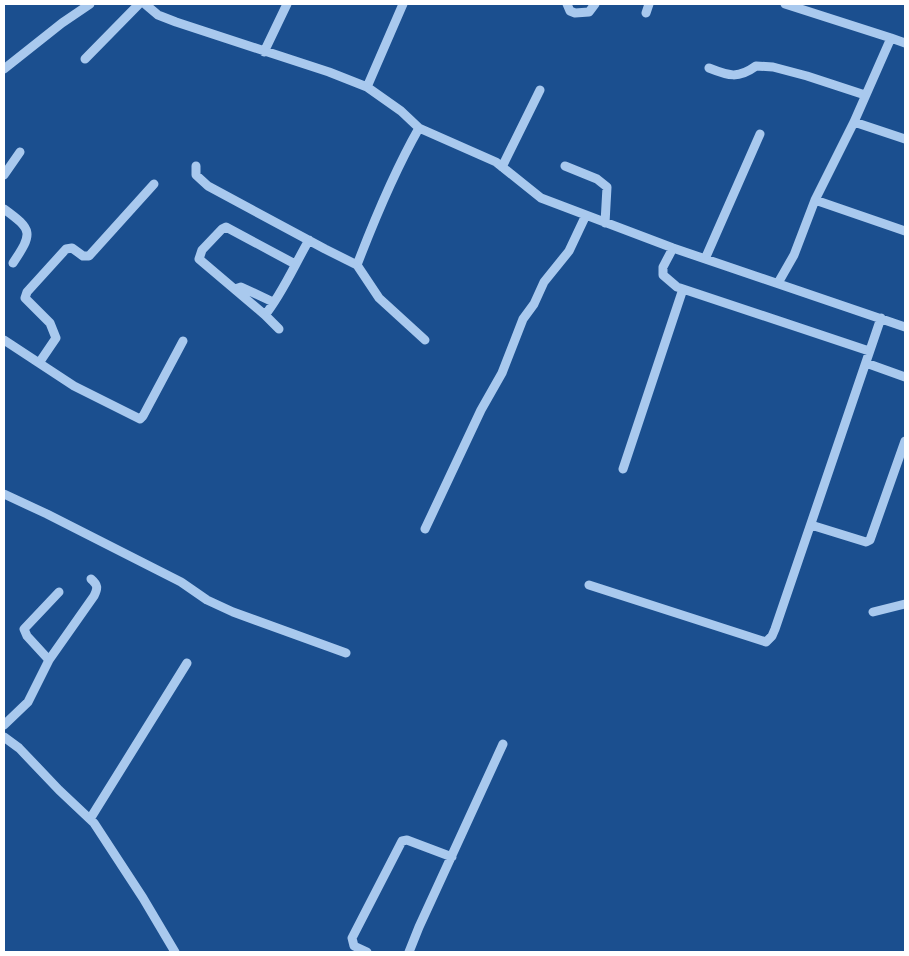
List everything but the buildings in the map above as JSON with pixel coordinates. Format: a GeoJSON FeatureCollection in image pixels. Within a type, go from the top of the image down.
{"type":"FeatureCollection","features":[{"type":"Feature","properties":{"kind":"street"},"geometry":{"type":"LineString","coordinates":[[4,69],[62,23],[90,4]]}},
{"type":"Feature","properties":{"kind":"street"},"geometry":{"type":"LineString","coordinates":[[85,59],[139,4]]}},
{"type":"Feature","properties":{"kind":"street"},"geometry":{"type":"LineString","coordinates":[[145,4],[158,15],[176,22],[321,69],[367,87],[401,111],[419,128],[496,162],[541,198],[673,248],[905,326]]}},
{"type":"Feature","properties":{"kind":"street"},"geometry":{"type":"LineString","coordinates":[[264,52],[287,4]]}},
{"type":"Feature","properties":{"kind":"street"},"geometry":{"type":"LineString","coordinates":[[367,87],[404,4]]}},
{"type":"Feature","properties":{"kind":"street"},"geometry":{"type":"LineString","coordinates":[[567,4],[570,11],[584,13],[589,12],[595,4]]}},
{"type":"Feature","properties":{"kind":"street"},"geometry":{"type":"LineString","coordinates":[[646,13],[648,4]]}},
{"type":"Feature","properties":{"kind":"street"},"geometry":{"type":"LineString","coordinates":[[786,4],[905,43]]}},
{"type":"Feature","properties":{"kind":"street"},"geometry":{"type":"LineString","coordinates":[[778,283],[794,255],[815,200],[854,122],[890,38]]}},
{"type":"Feature","properties":{"kind":"street"},"geometry":{"type":"LineString","coordinates":[[709,68],[721,73],[735,75],[746,73],[756,66],[773,67],[824,81],[865,96]]}},
{"type":"Feature","properties":{"kind":"street"},"geometry":{"type":"LineString","coordinates":[[502,167],[540,90]]}},
{"type":"Feature","properties":{"kind":"street"},"geometry":{"type":"LineString","coordinates":[[854,122],[905,140]]}},
{"type":"Feature","properties":{"kind":"street"},"geometry":{"type":"LineString","coordinates":[[358,265],[372,224],[400,162],[419,128]]}},
{"type":"Feature","properties":{"kind":"street"},"geometry":{"type":"LineString","coordinates":[[705,259],[760,134]]}},
{"type":"Feature","properties":{"kind":"street"},"geometry":{"type":"LineString","coordinates":[[4,175],[20,152]]}},
{"type":"Feature","properties":{"kind":"street"},"geometry":{"type":"LineString","coordinates":[[196,166],[196,175],[208,186],[358,265],[379,298],[425,340]]}},
{"type":"Feature","properties":{"kind":"street"},"geometry":{"type":"LineString","coordinates":[[564,166],[597,179],[607,187],[605,223]]}},
{"type":"Feature","properties":{"kind":"street"},"geometry":{"type":"LineString","coordinates":[[38,363],[56,338],[50,323],[25,298],[27,292],[66,249],[72,248],[83,256],[89,256],[154,184]]}},
{"type":"Feature","properties":{"kind":"street"},"geometry":{"type":"LineString","coordinates":[[815,200],[905,230]]}},
{"type":"Feature","properties":{"kind":"street"},"geometry":{"type":"LineString","coordinates":[[4,209],[25,226],[28,233],[24,247],[13,263]]}},
{"type":"Feature","properties":{"kind":"street"},"geometry":{"type":"LineString","coordinates":[[425,529],[481,410],[502,372],[523,319],[534,304],[544,282],[569,251],[586,216]]}},
{"type":"Feature","properties":{"kind":"street"},"geometry":{"type":"LineString","coordinates":[[279,329],[199,259],[202,250],[224,228],[230,228],[295,264]]}},
{"type":"Feature","properties":{"kind":"street"},"geometry":{"type":"LineString","coordinates":[[265,316],[308,240]]}},
{"type":"Feature","properties":{"kind":"street"},"geometry":{"type":"LineString","coordinates":[[673,248],[665,263],[663,275],[677,287],[869,351]]}},
{"type":"Feature","properties":{"kind":"street"},"geometry":{"type":"LineString","coordinates":[[235,289],[241,287],[273,302]]}},
{"type":"Feature","properties":{"kind":"street"},"geometry":{"type":"LineString","coordinates":[[623,469],[683,289]]}},
{"type":"Feature","properties":{"kind":"street"},"geometry":{"type":"LineString","coordinates":[[589,585],[766,642],[772,636],[775,629],[812,525],[881,318]]}},
{"type":"Feature","properties":{"kind":"street"},"geometry":{"type":"LineString","coordinates":[[4,340],[74,386],[140,419],[183,342]]}},
{"type":"Feature","properties":{"kind":"street"},"geometry":{"type":"LineString","coordinates":[[866,363],[905,377]]}},
{"type":"Feature","properties":{"kind":"street"},"geometry":{"type":"LineString","coordinates":[[812,525],[866,542],[870,540],[905,442]]}},
{"type":"Feature","properties":{"kind":"street"},"geometry":{"type":"LineString","coordinates":[[4,494],[181,582],[207,600],[233,612],[346,653]]}},
{"type":"Feature","properties":{"kind":"street"},"geometry":{"type":"LineString","coordinates":[[4,724],[28,702],[49,660],[94,596],[98,588],[97,584],[91,579]]}},
{"type":"Feature","properties":{"kind":"street"},"geometry":{"type":"LineString","coordinates":[[49,660],[27,636],[24,629],[59,592]]}},
{"type":"Feature","properties":{"kind":"street"},"geometry":{"type":"LineString","coordinates":[[874,612],[905,604]]}},
{"type":"Feature","properties":{"kind":"street"},"geometry":{"type":"LineString","coordinates":[[90,819],[187,664]]}},
{"type":"Feature","properties":{"kind":"street"},"geometry":{"type":"LineString","coordinates":[[4,737],[19,748],[90,819],[143,898],[175,952]]}},
{"type":"Feature","properties":{"kind":"street"},"geometry":{"type":"LineString","coordinates":[[409,952],[503,744]]}},
{"type":"Feature","properties":{"kind":"street"},"geometry":{"type":"LineString","coordinates":[[366,952],[354,946],[352,938],[402,841],[407,840],[452,857]]}}]}
